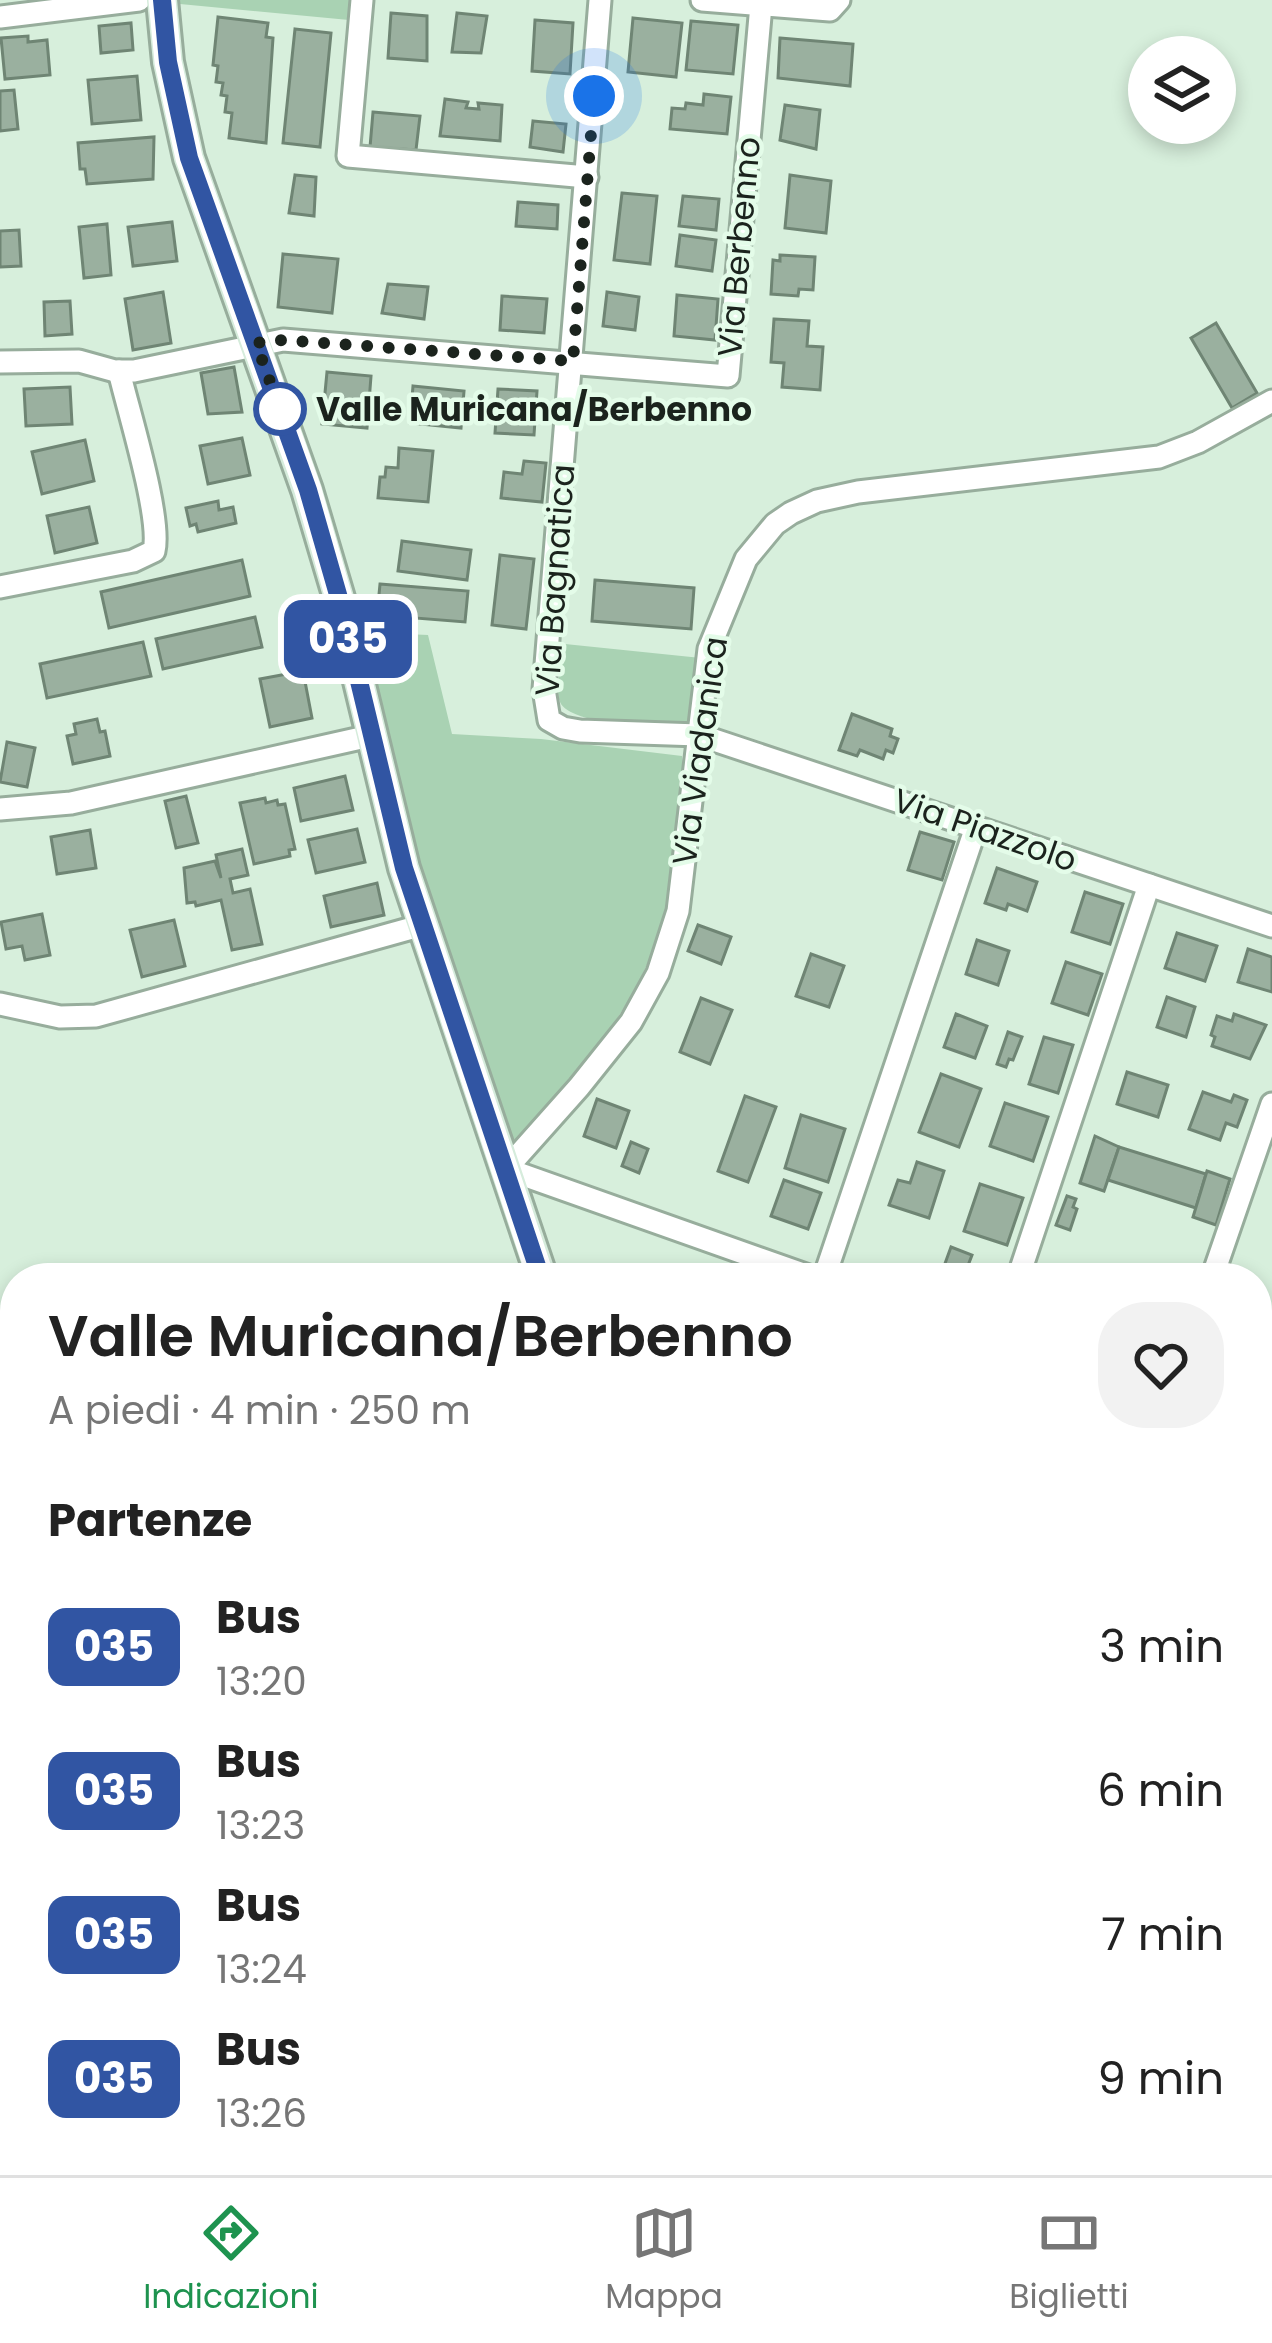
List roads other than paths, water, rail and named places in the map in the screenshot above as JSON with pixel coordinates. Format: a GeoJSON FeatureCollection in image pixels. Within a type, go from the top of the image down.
{"type":"FeatureCollection","features":[{"type":"Feature","properties":{"kind":"street"},"geometry":{"type":"LineString","coordinates":[[0,17],[139,0]]}},
{"type":"Feature","properties":{"kind":"street"},"geometry":{"type":"LineString","coordinates":[[162,0],[168,62],[189,158],[326,555],[398,845],[537,1263]]}},
{"type":"Feature","properties":{"kind":"street"},"geometry":{"type":"LineString","coordinates":[[362,0],[348,156],[587,177]]}},
{"type":"Feature","properties":{"kind":"street","name":"Via Bagnatica"},"geometry":{"type":"LineString","coordinates":[[601,0],[544,689],[546,713],[555,725],[571,730],[699,735]]}},
{"type":"Feature","properties":{"kind":"street"},"geometry":{"type":"LineString","coordinates":[[702,0],[830,10],[838,0]]}},
{"type":"Feature","properties":{"kind":"street","name":"Via Berbenno"},"geometry":{"type":"LineString","coordinates":[[0,362],[79,361],[119,371],[283,340],[728,376],[761,5]]}},
{"type":"Feature","properties":{"kind":"street"},"geometry":{"type":"LineString","coordinates":[[0,587],[133,561],[154,551],[152,513],[119,371]]}},
{"type":"Feature","properties":{"kind":"street","name":"Via Viadanica"},"geometry":{"type":"LineString","coordinates":[[506,1169],[631,1022],[658,974],[678,910],[704,672],[722,611],[752,551],[775,524],[817,501],[858,492],[1160,457],[1272,401]]}},
{"type":"Feature","properties":{"kind":"street","name":"Via Piazzolo"},"geometry":{"type":"LineString","coordinates":[[699,735],[1272,926]]}},
{"type":"Feature","properties":{"kind":"street"},"geometry":{"type":"LineString","coordinates":[[0,808],[28,810],[71,803],[370,736]]}},
{"type":"Feature","properties":{"kind":"street"},"geometry":{"type":"LineString","coordinates":[[833,1263],[976,827]]}},
{"type":"Feature","properties":{"kind":"street"},"geometry":{"type":"LineString","coordinates":[[1023,1263],[1149,885]]}},
{"type":"Feature","properties":{"kind":"street"},"geometry":{"type":"LineString","coordinates":[[1,1004],[60,1017],[96,1016],[424,925]]}},
{"type":"Feature","properties":{"kind":"street"},"geometry":{"type":"LineString","coordinates":[[1217,1263],[1272,1104]]}},
{"type":"Feature","properties":{"kind":"street"},"geometry":{"type":"LineString","coordinates":[[506,1169],[772,1263]]}},
{"type":"Feature","properties":{"kind":"place","name":"Valle Muricana/Berbenno"},"geometry":{"type":"Point","coordinates":[280,409]}}]}
